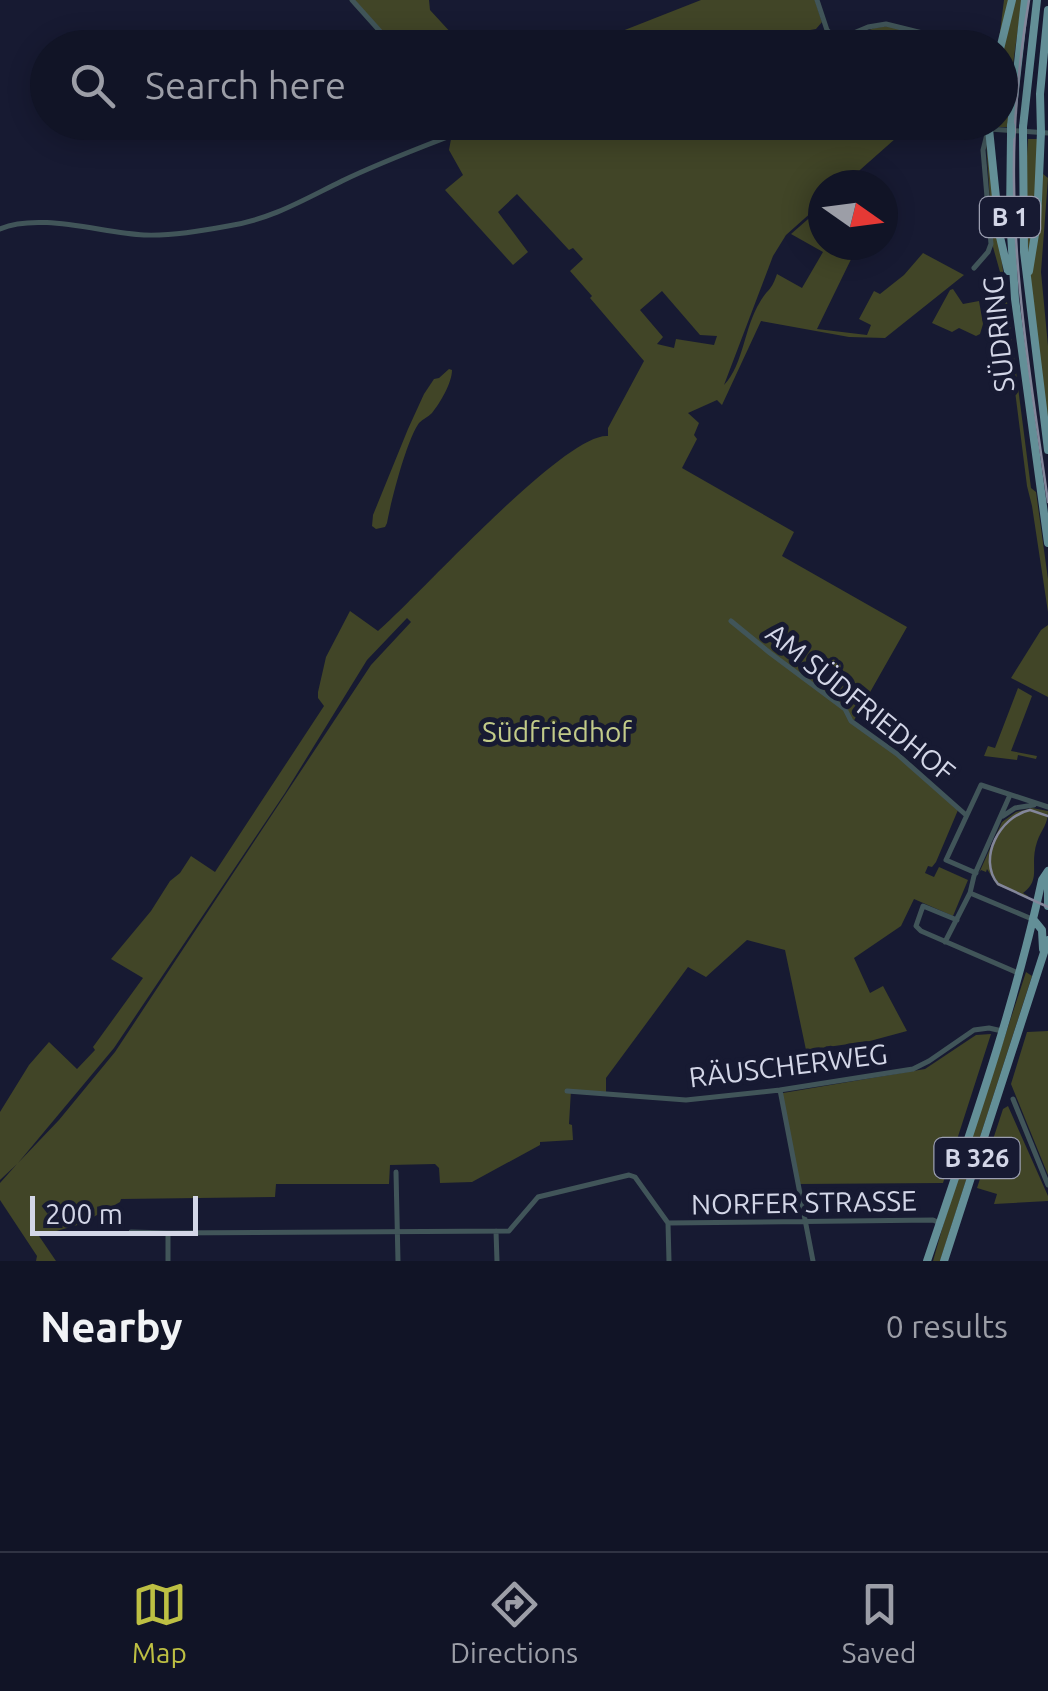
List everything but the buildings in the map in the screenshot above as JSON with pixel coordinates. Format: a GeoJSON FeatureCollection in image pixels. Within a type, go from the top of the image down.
{"type":"FeatureCollection","features":[{"type":"Feature","properties":{"kind":"main road"},"geometry":{"type":"LineString","coordinates":[[1005,30],[1012,0]]}},
{"type":"Feature","properties":{"kind":"main road","name":"SÜDRING"},"geometry":{"type":"LineString","coordinates":[[1018,60],[1024,0]]}},
{"type":"Feature","properties":{"kind":"main road","name":"SÜDRING"},"geometry":{"type":"LineString","coordinates":[[1037,0],[1023,131],[1022,216],[1048,450]]}},
{"type":"Feature","properties":{"kind":"main road"},"geometry":{"type":"LineString","coordinates":[[1027,286],[1038,222],[1044,132],[1040,94],[1048,10]]}},
{"type":"Feature","properties":{"kind":"main road"},"geometry":{"type":"LineString","coordinates":[[990,140],[1000,238],[1014,300]]}},
{"type":"Feature","properties":{"kind":"main road","name":"SÜDRING"},"geometry":{"type":"LineString","coordinates":[[1011,140],[1014,300],[1048,542]]}},
{"type":"Feature","properties":{"kind":"main road"},"geometry":{"type":"LineString","coordinates":[[1048,874],[1048,906]]}},
{"type":"Feature","properties":{"kind":"main road","name":"B 326"},"geometry":{"type":"LineString","coordinates":[[927,1261],[1020,974],[1042,880],[1048,874]]}},
{"type":"Feature","properties":{"kind":"main road"},"geometry":{"type":"LineString","coordinates":[[1033,919],[1042,930],[1046,955]]}},
{"type":"Feature","properties":{"kind":"main road"},"geometry":{"type":"LineString","coordinates":[[1026,950],[1028,971],[1039,970],[1048,940]]}},
{"type":"Feature","properties":{"kind":"main road","name":"B 326"},"geometry":{"type":"LineString","coordinates":[[944,1261],[1039,970]]}},
{"type":"Feature","properties":{"kind":"street"},"geometry":{"type":"LineString","coordinates":[[352,0],[379,30]]}},
{"type":"Feature","properties":{"kind":"street"},"geometry":{"type":"LineString","coordinates":[[818,0],[827,30]]}},
{"type":"Feature","properties":{"kind":"street"},"geometry":{"type":"LineString","coordinates":[[861,30],[886,24],[910,30]]}},
{"type":"Feature","properties":{"kind":"street"},"geometry":{"type":"LineString","coordinates":[[1018,129],[1044,132]]}},
{"type":"Feature","properties":{"kind":"street"},"geometry":{"type":"LineString","coordinates":[[0,229],[39,222],[154,235],[232,226],[293,207],[433,140]]}},
{"type":"Feature","properties":{"kind":"street"},"geometry":{"type":"LineString","coordinates":[[974,268],[988,252],[991,238],[984,140]]}},
{"type":"Feature","properties":{"kind":"street","name":"AM SÜDFRIEDHOF"},"geometry":{"type":"LineString","coordinates":[[731,622],[845,708],[850,722],[897,754],[966,814]]}},
{"type":"Feature","properties":{"kind":"street","name":"AM SÜDFRIEDHOF"},"geometry":{"type":"LineString","coordinates":[[976,872],[946,860],[966,814],[981,785],[1010,794]]}},
{"type":"Feature","properties":{"kind":"street"},"geometry":{"type":"LineString","coordinates":[[945,942],[1010,794],[1048,807]]}},
{"type":"Feature","properties":{"kind":"street"},"geometry":{"type":"LineString","coordinates":[[998,822],[1015,808],[1037,804]]}},
{"type":"Feature","properties":{"kind":"street"},"geometry":{"type":"LineString","coordinates":[[970,892],[1033,919]]}},
{"type":"Feature","properties":{"kind":"street"},"geometry":{"type":"LineString","coordinates":[[957,920],[923,906],[916,928],[1020,974]]}},
{"type":"Feature","properties":{"kind":"street","name":"RÄUSCHERWEG"},"geometry":{"type":"LineString","coordinates":[[567,1090],[686,1100],[780,1090],[912,1069],[974,1030],[1002,1031]]}},
{"type":"Feature","properties":{"kind":"street"},"geometry":{"type":"LineString","coordinates":[[780,1090],[813,1261]]}},
{"type":"Feature","properties":{"kind":"street"},"geometry":{"type":"LineString","coordinates":[[1012,1099],[1048,1184]]}},
{"type":"Feature","properties":{"kind":"street"},"geometry":{"type":"LineString","coordinates":[[396,1172],[398,1261]]}},
{"type":"Feature","properties":{"kind":"street"},"geometry":{"type":"LineString","coordinates":[[130,1232],[508,1230],[538,1197],[634,1176],[668,1223],[668,1261]]}},
{"type":"Feature","properties":{"kind":"street","name":"NORFER STRASSE"},"geometry":{"type":"LineString","coordinates":[[668,1223],[940,1222]]}},
{"type":"Feature","properties":{"kind":"street"},"geometry":{"type":"LineString","coordinates":[[496,1230],[497,1261]]}},
{"type":"Feature","properties":{"kind":"street"},"geometry":{"type":"LineString","coordinates":[[168,1232],[168,1261]]}},
{"type":"Feature","properties":{"kind":"green space"},"geometry":{"type":"Polygon","coordinates":[[[354,0],[429,0],[430,10],[448,30],[381,30],[354,0]]]}},
{"type":"Feature","properties":{"kind":"green space"},"geometry":{"type":"Polygon","coordinates":[[[701,0],[815,0],[822,22],[810,30],[625,30],[701,0]]]}},
{"type":"Feature","properties":{"kind":"green space"},"geometry":{"type":"Polygon","coordinates":[[[1004,0],[1022,0],[1018,30],[1000,30],[1004,0]]]}},
{"type":"Feature","properties":{"kind":"green space"},"geometry":{"type":"Polygon","coordinates":[[[889,26],[904,30],[870,30],[889,26]]]}},
{"type":"Feature","properties":{"kind":"green space"},"geometry":{"type":"Polygon","coordinates":[[[1028,139],[1043,139],[1043,174],[1048,178],[1041,272],[1048,346],[1048,428],[1028,247],[1028,139]]]}},
{"type":"Feature","properties":{"kind":"green space","name":"Südfriedhof"},"geometry":{"type":"Polygon","coordinates":[[[451,140],[894,140],[860,170],[808,170],[808,215],[786,235],[773,256],[724,385],[736,367],[755,312],[777,274],[802,288],[818,260],[851,260],[817,329],[867,335],[871,325],[859,319],[874,291],[880,294],[923,253],[964,275],[885,338],[849,337],[761,321],[722,405],[717,400],[688,413],[699,423],[694,435],[697,439],[682,468],[794,532],[782,556],[907,627],[852,724],[894,753],[958,810],[936,862],[925,873],[934,877],[939,867],[968,880],[953,916],[914,899],[901,926],[854,958],[870,993],[883,986],[907,1031],[806,1050],[785,950],[747,940],[706,977],[688,967],[606,1078],[606,1092],[571,1090],[569,1124],[573,1140],[540,1142],[472,1182],[440,1183],[435,1164],[390,1165],[389,1184],[276,1184],[275,1197],[121,1199],[81,1224],[39,1236],[56,1261],[36,1261],[37,1256],[0,1200],[0,1183],[17,1164],[0,1180],[0,1112],[29,1065],[49,1042],[77,1069],[95,1050],[93,1047],[143,978],[111,959],[191,856],[215,872],[324,706],[318,692],[326,657],[350,611],[378,631],[527,487],[587,442],[608,436],[608,428],[644,361],[570,271],[583,259],[573,248],[569,250],[517,194],[498,212],[528,252],[513,265],[445,190],[463,175],[449,150],[451,140]],[[662,291],[640,310],[663,337],[657,344],[674,348],[676,339],[714,345],[717,336],[700,335],[662,291]],[[407,618],[367,660],[285,793],[114,1048],[18,1163],[115,1052],[371,665],[411,622],[407,618]]]}},
{"type":"Feature","properties":{"kind":"green space"},"geometry":{"type":"Polygon","coordinates":[[[986,140],[1031,488],[1036,492],[1048,579],[1048,612],[1027,486],[1000,272],[993,247],[986,140]]]}},
{"type":"Feature","properties":{"kind":"green space","name":"Südfriedhof"},"geometry":{"type":"Polygon","coordinates":[[[808,219],[808,244],[791,234],[808,219]]]}},
{"type":"Feature","properties":{"kind":"green space"},"geometry":{"type":"Polygon","coordinates":[[[953,289],[963,304],[979,301],[983,324],[980,334],[976,336],[959,328],[952,332],[932,323],[953,289]]]}},
{"type":"Feature","properties":{"kind":"green space"},"geometry":{"type":"Polygon","coordinates":[[[452,370],[445,393],[432,413],[419,423],[409,442],[387,523],[376,529],[372,526],[373,515],[408,429],[434,379],[452,370]]]}},
{"type":"Feature","properties":{"kind":"green space"},"geometry":{"type":"Polygon","coordinates":[[[1048,625],[1048,697],[1011,678],[1048,625]]]}},
{"type":"Feature","properties":{"kind":"green space"},"geometry":{"type":"Polygon","coordinates":[[[1018,688],[1032,696],[1011,751],[1037,756],[1036,759],[984,756],[988,746],[995,748],[1018,688]]]}},
{"type":"Feature","properties":{"kind":"green space"},"geometry":{"type":"Polygon","coordinates":[[[1032,808],[1048,811],[1035,851],[1034,877],[1023,893],[1028,898],[997,885],[987,869],[979,873],[1002,822],[1016,812],[1032,808]]]}},
{"type":"Feature","properties":{"kind":"green space"},"geometry":{"type":"Polygon","coordinates":[[[1026,972],[1032,976],[940,1261],[933,1261],[944,1222],[1026,972]]]}},
{"type":"Feature","properties":{"kind":"green space"},"geometry":{"type":"Polygon","coordinates":[[[1048,1031],[1048,1175],[1011,1084],[1027,1032],[1048,1031]]]}},
{"type":"Feature","properties":{"kind":"green space"},"geometry":{"type":"Polygon","coordinates":[[[991,1034],[943,1183],[799,1184],[783,1093],[925,1069],[976,1035],[991,1034]]]}},
{"type":"Feature","properties":{"kind":"green space"},"geometry":{"type":"Polygon","coordinates":[[[1008,1106],[1048,1201],[994,1204],[997,1194],[977,1188],[1003,1109],[1008,1106]]]}},
{"type":"Feature","properties":{"kind":"tram line"},"geometry":{"type":"LineString","coordinates":[[1018,91],[1029,0]]}},
{"type":"Feature","properties":{"kind":"tram line"},"geometry":{"type":"LineString","coordinates":[[1015,140],[1018,263],[1048,502]]}},
{"type":"Feature","properties":{"kind":"tram line"},"geometry":{"type":"LineString","coordinates":[[1048,816],[1030,810],[1009,821],[995,840],[990,863],[998,884],[1048,907]]}}]}
